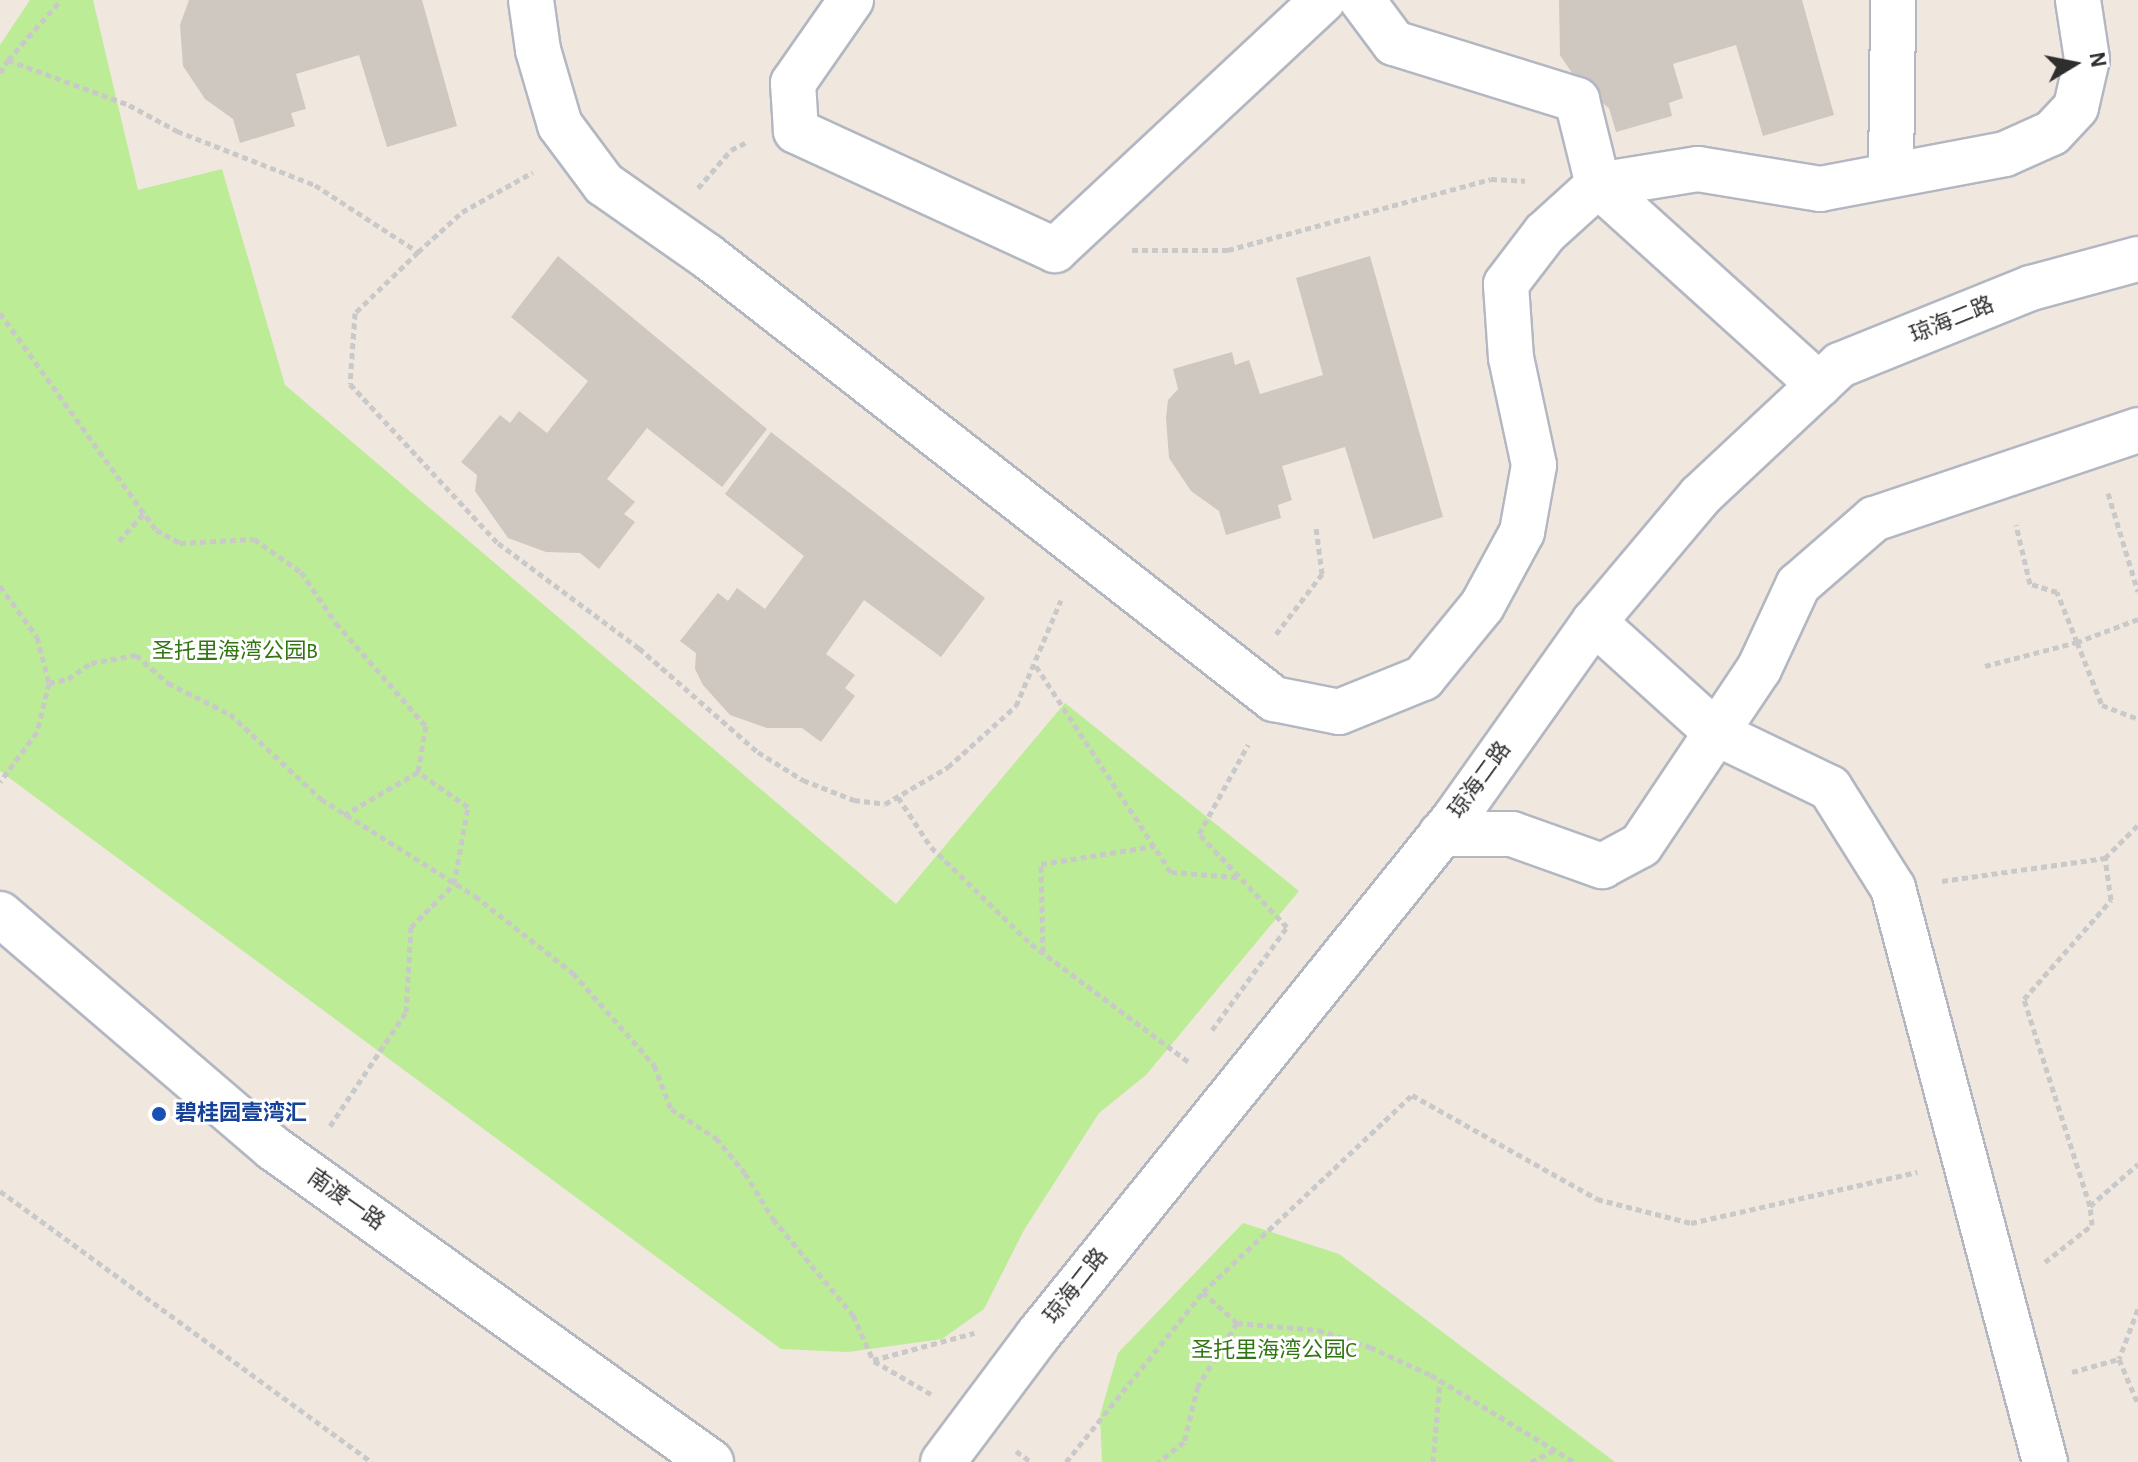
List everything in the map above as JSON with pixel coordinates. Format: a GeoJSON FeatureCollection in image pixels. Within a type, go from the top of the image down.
{"type":"FeatureCollection","features":[{"type":"Feature","properties":{"kind":"street"},"geometry":{"type":"LineString","coordinates":[[531,0],[538,50],[560,125],[604,184],[667,227],[1259,687],[1339,712],[1423,678],[1482,606],[1522,532],[1534,465],[1511,358],[1506,284],[1545,233],[1598,185],[1698,169],[1820,189],[2005,154],[2052,133],[2076,107],[2087,59],[2078,0]]}},
{"type":"Feature","properties":{"kind":"street"},"geometry":{"type":"LineString","coordinates":[[851,0],[793,83],[796,131],[1055,250],[1323,0]]}},
{"type":"Feature","properties":{"kind":"street"},"geometry":{"type":"LineString","coordinates":[[1362,0],[1394,43],[1577,100],[1598,185],[1819,385]]}},
{"type":"Feature","properties":{"kind":"street"},"geometry":{"type":"LineString","coordinates":[[1891,175],[1893,0]]}},
{"type":"Feature","properties":{"kind":"street","name":"琼海二路"},"geometry":{"type":"LineString","coordinates":[[943,1462],[1066,1299],[1441,834],[1594,622],[1700,496],[1840,365],[2031,288],[2138,259]]}},
{"type":"Feature","properties":{"kind":"street"},"geometry":{"type":"LineString","coordinates":[[1441,834],[1512,834],[1602,866],[1641,845],[1759,669],[1798,585],[1874,519],[2138,430]]}},
{"type":"Feature","properties":{"kind":"street"},"geometry":{"type":"LineString","coordinates":[[1594,622],[1718,734],[1830,788],[1893,888],[2045,1462]]}},
{"type":"Feature","properties":{"kind":"street","name":"南渡一路"},"geometry":{"type":"LineString","coordinates":[[0,914],[302,1169],[711,1462]]}},
{"type":"Feature","properties":{"kind":"path"},"geometry":{"type":"LineString","coordinates":[[0,73],[61,0]]}},
{"type":"Feature","properties":{"kind":"path"},"geometry":{"type":"LineString","coordinates":[[8,60],[315,185],[418,252]]}},
{"type":"Feature","properties":{"kind":"path"},"geometry":{"type":"LineString","coordinates":[[667,227],[731,150],[764,134],[796,131]]}},
{"type":"Feature","properties":{"kind":"path"},"geometry":{"type":"LineString","coordinates":[[583,155],[525,174],[462,212],[355,313],[350,384],[498,543],[639,648],[758,752],[803,780],[854,800],[885,804],[948,767],[1016,706],[1055,621],[1077,546]]}},
{"type":"Feature","properties":{"kind":"path"},"geometry":{"type":"LineString","coordinates":[[1055,250],[1228,250],[1491,179],[1598,185]]}},
{"type":"Feature","properties":{"kind":"path"},"geometry":{"type":"LineString","coordinates":[[0,313],[156,530],[180,543],[254,539],[301,572],[336,623],[426,726],[418,772],[344,815]]}},
{"type":"Feature","properties":{"kind":"path"},"geometry":{"type":"LineString","coordinates":[[2093,445],[2138,592]]}},
{"type":"Feature","properties":{"kind":"path"},"geometry":{"type":"LineString","coordinates":[[2012,509],[2030,584],[2057,592],[2102,705],[2138,719]]}},
{"type":"Feature","properties":{"kind":"path"},"geometry":{"type":"LineString","coordinates":[[119,541],[144,513]]}},
{"type":"Feature","properties":{"kind":"path"},"geometry":{"type":"LineString","coordinates":[[1207,1038],[1287,927],[1199,834],[1259,687],[1322,574],[1316,527]]}},
{"type":"Feature","properties":{"kind":"path"},"geometry":{"type":"LineString","coordinates":[[0,586],[37,637],[49,683],[37,732],[0,782]]}},
{"type":"Feature","properties":{"kind":"path"},"geometry":{"type":"LineString","coordinates":[[1985,666],[2077,642],[2138,619]]}},
{"type":"Feature","properties":{"kind":"path"},"geometry":{"type":"LineString","coordinates":[[49,683],[68,679],[91,663],[136,655],[168,683],[230,714],[344,815],[454,884],[573,973],[654,1065],[671,1109],[716,1138],[745,1173],[773,1219],[853,1315],[873,1360],[981,1332]]}},
{"type":"Feature","properties":{"kind":"path"},"geometry":{"type":"LineString","coordinates":[[1035,665],[1171,872],[1240,877]]}},
{"type":"Feature","properties":{"kind":"path"},"geometry":{"type":"LineString","coordinates":[[302,1169],[406,1012],[411,927],[454,884],[468,807],[418,772]]}},
{"type":"Feature","properties":{"kind":"path"},"geometry":{"type":"LineString","coordinates":[[898,797],[931,847],[1043,953],[1189,1062]]}},
{"type":"Feature","properties":{"kind":"path"},"geometry":{"type":"LineString","coordinates":[[1893,888],[2105,858],[2138,825]]}},
{"type":"Feature","properties":{"kind":"path"},"geometry":{"type":"LineString","coordinates":[[1043,953],[1041,864],[1155,846]]}},
{"type":"Feature","properties":{"kind":"path"},"geometry":{"type":"LineString","coordinates":[[2001,1297],[2092,1225],[2090,1206],[2024,999],[2111,900],[2105,858]]}},
{"type":"Feature","properties":{"kind":"path"},"geometry":{"type":"LineString","coordinates":[[1179,1075],[1198,1050]]}},
{"type":"Feature","properties":{"kind":"path"},"geometry":{"type":"LineString","coordinates":[[1066,1462],[1203,1292],[1412,1095],[1597,1199],[1691,1223],[1965,1161]]}},
{"type":"Feature","properties":{"kind":"path"},"geometry":{"type":"LineString","coordinates":[[2090,1206],[2138,1164]]}},
{"type":"Feature","properties":{"kind":"path"},"geometry":{"type":"LineString","coordinates":[[0,1191],[372,1462]]}},
{"type":"Feature","properties":{"kind":"path"},"geometry":{"type":"LineString","coordinates":[[1203,1292],[1237,1323],[1318,1330],[1370,1347],[1440,1380],[1574,1462]]}},
{"type":"Feature","properties":{"kind":"path"},"geometry":{"type":"LineString","coordinates":[[2138,1309],[2119,1359],[2138,1404]]}},
{"type":"Feature","properties":{"kind":"path"},"geometry":{"type":"LineString","coordinates":[[1158,1462],[1184,1442],[1198,1386],[1237,1323]]}},
{"type":"Feature","properties":{"kind":"path"},"geometry":{"type":"LineString","coordinates":[[1433,1462],[1440,1380]]}},
{"type":"Feature","properties":{"kind":"path"},"geometry":{"type":"LineString","coordinates":[[1531,1462],[1556,1449]]}},
{"type":"Feature","properties":{"kind":"green space","name":"圣托里海湾公园B"},"geometry":{"type":"Polygon","coordinates":[[[30,0],[93,0],[138,190],[222,169],[285,385],[896,904],[1065,703],[1299,891],[1146,1075],[1099,1113],[1024,1230],[984,1309],[942,1339],[848,1352],[781,1349],[0,771],[0,45],[30,0]]]}},
{"type":"Feature","properties":{"kind":"green space","name":"圣托里海湾公园C"},"geometry":{"type":"Polygon","coordinates":[[[1243,1223],[1339,1254],[1615,1462],[1102,1462],[1100,1415],[1118,1353],[1243,1223]]]}},
{"type":"Feature","properties":{"kind":"building"},"geometry":{"type":"Polygon","coordinates":[[[189,0],[422,0],[457,126],[387,147],[359,55],[296,74],[306,109],[291,113],[295,126],[240,143],[233,119],[205,99],[183,66],[180,25],[189,0]]]}},
{"type":"Feature","properties":{"kind":"building"},"geometry":{"type":"Polygon","coordinates":[[[1559,0],[1802,0],[1834,115],[1763,136],[1736,45],[1673,64],[1683,98],[1669,103],[1672,116],[1616,132],[1609,108],[1582,88],[1560,55],[1559,0]]]}},
{"type":"Feature","properties":{"kind":"building"},"geometry":{"type":"Polygon","coordinates":[[[558,256],[767,429],[722,487],[647,428],[607,479],[635,502],[624,514],[635,522],[599,569],[580,553],[546,552],[508,538],[475,491],[477,475],[461,462],[500,415],[510,423],[519,411],[547,433],[588,381],[511,317],[558,256]]]}},
{"type":"Feature","properties":{"kind":"building"},"geometry":{"type":"Polygon","coordinates":[[[1370,256],[1443,517],[1373,539],[1345,447],[1282,466],[1292,500],[1278,505],[1281,518],[1226,535],[1219,511],[1191,491],[1169,458],[1168,400],[1178,389],[1173,369],[1232,352],[1235,365],[1249,360],[1260,394],[1323,375],[1296,278],[1370,256]]]}},
{"type":"Feature","properties":{"kind":"building"},"geometry":{"type":"Polygon","coordinates":[[[771,432],[985,598],[941,657],[864,600],[826,654],[855,675],[845,688],[855,696],[821,742],[802,728],[767,728],[730,715],[703,685],[695,669],[696,653],[680,641],[718,593],[728,601],[737,588],[765,609],[804,556],[725,494],[771,432]]]}},
{"type":"Feature","properties":{"kind":"place","name":"碧桂园壹湾汇"},"geometry":{"type":"Point","coordinates":[159,1114]}}]}
